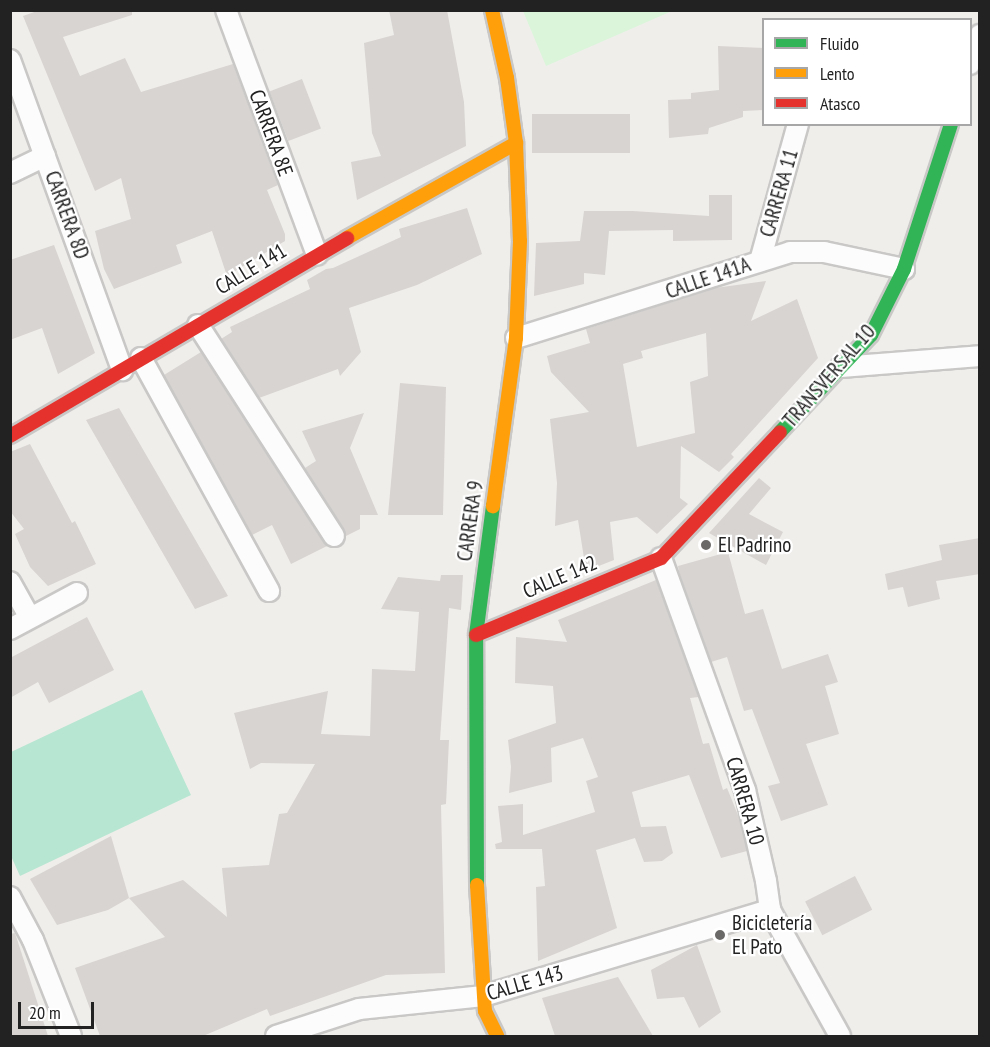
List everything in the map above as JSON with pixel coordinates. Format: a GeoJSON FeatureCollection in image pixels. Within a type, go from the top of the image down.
{"type":"FeatureCollection","features":[{"type":"Feature","properties":{"kind":"street","name":"CARRERA 8E"},"geometry":{"type":"LineString","coordinates":[[226,10],[316,255]]}},
{"type":"Feature","properties":{"kind":"street","name":"CARRERA 9"},"geometry":{"type":"LineString","coordinates":[[492,10],[507,78],[516,143],[520,241],[516,338],[476,635],[476,878],[484,1004],[497,1036]]}},
{"type":"Feature","properties":{"kind":"street"},"geometry":{"type":"LineString","coordinates":[[972,58],[980,35]]}},
{"type":"Feature","properties":{"kind":"street","name":"CARRERA 8D"},"geometry":{"type":"LineString","coordinates":[[10,60],[122,370]]}},
{"type":"Feature","properties":{"kind":"street","name":"CARRERA 11"},"geometry":{"type":"LineString","coordinates":[[760,261],[797,126]]}},
{"type":"Feature","properties":{"kind":"street","name":"TRANSVERSAL 10"},"geometry":{"type":"LineString","coordinates":[[661,558],[871,335],[903,268],[950,126]]}},
{"type":"Feature","properties":{"kind":"street","name":"CALLE 141"},"geometry":{"type":"LineString","coordinates":[[10,436],[316,255],[516,143]]}},
{"type":"Feature","properties":{"kind":"street"},"geometry":{"type":"LineString","coordinates":[[10,173],[45,156]]}},
{"type":"Feature","properties":{"kind":"street","name":"CALLE 141A"},"geometry":{"type":"LineString","coordinates":[[516,338],[790,252],[824,252],[903,268]]}},
{"type":"Feature","properties":{"kind":"street"},"geometry":{"type":"LineString","coordinates":[[198,325],[334,536]]}},
{"type":"Feature","properties":{"kind":"street"},"geometry":{"type":"LineString","coordinates":[[841,367],[980,356]]}},
{"type":"Feature","properties":{"kind":"street"},"geometry":{"type":"LineString","coordinates":[[141,358],[269,591]]}},
{"type":"Feature","properties":{"kind":"street","name":"CALLE 142"},"geometry":{"type":"LineString","coordinates":[[476,635],[661,558]]}},
{"type":"Feature","properties":{"kind":"street","name":"CARRERA 10"},"geometry":{"type":"LineString","coordinates":[[661,558],[745,790],[766,881],[770,910],[840,1036]]}},
{"type":"Feature","properties":{"kind":"street"},"geometry":{"type":"LineString","coordinates":[[10,582],[30,618]]}},
{"type":"Feature","properties":{"kind":"street"},"geometry":{"type":"LineString","coordinates":[[10,629],[77,592]]}},
{"type":"Feature","properties":{"kind":"street"},"geometry":{"type":"LineString","coordinates":[[10,897],[33,939],[71,1036]]}},
{"type":"Feature","properties":{"kind":"street","name":"CALLE 143"},"geometry":{"type":"LineString","coordinates":[[276,1036],[359,1009],[484,1004],[770,910]]}},
{"type":"Feature","properties":{"kind":"street"},"geometry":{"type":"LineString","coordinates":[[480,1036],[484,1004]]}},
{"type":"Feature","properties":{"kind":"green space"},"geometry":{"type":"Polygon","coordinates":[[[523,11],[672,11],[546,66],[523,11]]]}},
{"type":"Feature","properties":{"kind":"green space"},"geometry":{"type":"Polygon","coordinates":[[[142,690],[191,795],[20,876],[11,856],[11,752],[142,690]]]}},
{"type":"Feature","properties":{"kind":"building"},"geometry":{"type":"Polygon","coordinates":[[[40,10],[132,10],[132,15],[63,37],[80,76],[125,58],[141,92],[233,64],[278,185],[267,190],[285,234],[285,241],[227,276],[212,231],[176,245],[182,263],[114,289],[104,269],[95,231],[131,219],[121,178],[95,191],[23,16],[40,10]]]}},
{"type":"Feature","properties":{"kind":"building"},"geometry":{"type":"Polygon","coordinates":[[[389,10],[447,10],[464,102],[466,146],[357,200],[351,162],[381,156],[372,133],[364,43],[394,35],[389,10]]]}},
{"type":"Feature","properties":{"kind":"building"},"geometry":{"type":"Polygon","coordinates":[[[718,46],[762,48],[762,110],[743,111],[743,117],[709,128],[708,134],[669,138],[668,100],[691,99],[691,93],[719,90],[718,46]]]}},
{"type":"Feature","properties":{"kind":"building"},"geometry":{"type":"Polygon","coordinates":[[[302,79],[321,128],[288,141],[269,92],[302,79]]]}},
{"type":"Feature","properties":{"kind":"building"},"geometry":{"type":"Polygon","coordinates":[[[532,114],[630,114],[630,153],[532,153],[532,114]]]}},
{"type":"Feature","properties":{"kind":"building"},"geometry":{"type":"Polygon","coordinates":[[[709,195],[732,195],[732,240],[673,241],[673,230],[609,231],[605,275],[584,273],[584,284],[534,296],[536,243],[580,241],[584,211],[633,211],[709,216],[709,195]]]}},
{"type":"Feature","properties":{"kind":"building"},"geometry":{"type":"Polygon","coordinates":[[[467,208],[482,254],[417,285],[349,308],[361,352],[340,376],[338,369],[259,398],[221,339],[232,332],[230,327],[310,289],[307,280],[326,269],[333,268],[401,237],[399,229],[467,208]]]}},
{"type":"Feature","properties":{"kind":"building"},"geometry":{"type":"Polygon","coordinates":[[[54,245],[95,353],[58,374],[42,328],[10,340],[10,260],[54,245]]]}},
{"type":"Feature","properties":{"kind":"building"},"geometry":{"type":"Polygon","coordinates":[[[766,281],[751,321],[797,299],[818,358],[731,454],[734,457],[719,472],[681,446],[680,498],[688,504],[657,534],[637,517],[610,522],[614,560],[586,571],[578,520],[555,526],[557,483],[550,419],[589,412],[551,372],[547,356],[590,343],[586,329],[715,288],[766,281]],[[706,333],[641,351],[643,358],[623,364],[637,447],[695,433],[690,382],[708,376],[706,333]]]}},
{"type":"Feature","properties":{"kind":"building"},"geometry":{"type":"Polygon","coordinates":[[[201,352],[327,546],[291,564],[272,525],[252,535],[164,375],[201,352]]]}},
{"type":"Feature","properties":{"kind":"building"},"geometry":{"type":"Polygon","coordinates":[[[400,383],[446,387],[443,515],[388,515],[400,383]]]}},
{"type":"Feature","properties":{"kind":"building"},"geometry":{"type":"Polygon","coordinates":[[[119,408],[228,596],[195,609],[86,420],[119,408]]]}},
{"type":"Feature","properties":{"kind":"building"},"geometry":{"type":"Polygon","coordinates":[[[364,413],[350,448],[378,515],[360,515],[360,529],[346,536],[305,468],[316,461],[302,431],[364,413]]]}},
{"type":"Feature","properties":{"kind":"building"},"geometry":{"type":"Polygon","coordinates":[[[30,444],[72,523],[75,521],[96,564],[48,586],[30,567],[15,534],[24,529],[10,511],[10,452],[30,444]]]}},
{"type":"Feature","properties":{"kind":"building"},"geometry":{"type":"Polygon","coordinates":[[[759,478],[771,488],[749,514],[783,532],[766,565],[709,533],[759,478]]]}},
{"type":"Feature","properties":{"kind":"building"},"geometry":{"type":"Polygon","coordinates":[[[980,538],[980,574],[936,581],[940,599],[908,607],[903,587],[888,590],[885,574],[942,560],[939,545],[980,538]]]}},
{"type":"Feature","properties":{"kind":"building"},"geometry":{"type":"Polygon","coordinates":[[[728,552],[745,614],[763,609],[782,669],[828,654],[838,682],[825,686],[839,734],[806,744],[828,805],[781,821],[768,786],[780,783],[752,709],[744,711],[727,657],[711,662],[679,572],[678,566],[728,552]]]}},
{"type":"Feature","properties":{"kind":"building"},"geometry":{"type":"Polygon","coordinates":[[[441,575],[463,575],[461,610],[449,608],[440,740],[449,740],[446,804],[441,805],[445,973],[386,975],[270,1016],[267,1009],[203,1036],[100,1036],[75,968],[165,937],[129,898],[183,880],[227,917],[222,868],[269,865],[279,814],[287,813],[315,764],[261,763],[250,769],[234,713],[328,691],[321,734],[370,736],[372,669],[415,671],[419,612],[381,609],[398,577],[440,581],[441,575]]]}},
{"type":"Feature","properties":{"kind":"building"},"geometry":{"type":"Polygon","coordinates":[[[656,580],[699,697],[690,698],[703,744],[709,743],[723,790],[727,788],[740,820],[747,851],[721,858],[689,775],[632,792],[641,827],[666,826],[673,853],[662,861],[644,862],[635,838],[596,850],[617,928],[538,961],[536,887],[545,886],[542,849],[496,849],[495,844],[502,842],[498,806],[523,804],[523,835],[595,812],[586,781],[598,777],[583,738],[551,748],[552,782],[509,793],[511,767],[508,740],[556,723],[553,686],[515,683],[516,637],[567,642],[558,620],[656,580]]]}},
{"type":"Feature","properties":{"kind":"building"},"geometry":{"type":"Polygon","coordinates":[[[87,617],[114,670],[49,703],[38,682],[10,698],[10,658],[87,617]]]}},
{"type":"Feature","properties":{"kind":"building"},"geometry":{"type":"Polygon","coordinates":[[[111,836],[129,898],[108,910],[57,925],[30,879],[111,836]]]}},
{"type":"Feature","properties":{"kind":"building"},"geometry":{"type":"Polygon","coordinates":[[[855,876],[872,910],[822,935],[805,901],[855,876]]]}},
{"type":"Feature","properties":{"kind":"building"},"geometry":{"type":"Polygon","coordinates":[[[15,933],[48,1036],[10,1036],[10,934],[15,933]]]}},
{"type":"Feature","properties":{"kind":"building"},"geometry":{"type":"Polygon","coordinates":[[[697,945],[721,1012],[699,1028],[684,997],[657,999],[651,970],[697,945]]]}},
{"type":"Feature","properties":{"kind":"building"},"geometry":{"type":"Polygon","coordinates":[[[618,977],[653,1036],[555,1036],[542,998],[618,977]]]}},
{"type":"Feature","properties":{"kind":"traffic: fast"},"geometry":{"type":"LineString","coordinates":[[780,432],[871,335],[904,269],[950,126]]}},
{"type":"Feature","properties":{"kind":"traffic: fast"},"geometry":{"type":"LineString","coordinates":[[477,885],[476,635],[493,506]]}},
{"type":"Feature","properties":{"kind":"traffic: slow"},"geometry":{"type":"LineString","coordinates":[[492,10],[507,78],[516,143],[520,241],[516,338],[493,506]]}},
{"type":"Feature","properties":{"kind":"traffic: slow"},"geometry":{"type":"LineString","coordinates":[[347,238],[516,143]]}},
{"type":"Feature","properties":{"kind":"traffic: slow"},"geometry":{"type":"LineString","coordinates":[[477,885],[485,1011],[497,1036]]}},
{"type":"Feature","properties":{"kind":"traffic: jam"},"geometry":{"type":"LineString","coordinates":[[10,436],[347,238]]}},
{"type":"Feature","properties":{"kind":"traffic: jam"},"geometry":{"type":"LineString","coordinates":[[476,635],[661,558],[780,432]]}},
{"type":"Feature","properties":{"kind":"place","name":"El Padrino"},"geometry":{"type":"Point","coordinates":[706,545]}},
{"type":"Feature","properties":{"kind":"place","name":"Bicicletería El Pato"},"geometry":{"type":"Point","coordinates":[720,935]}}]}
